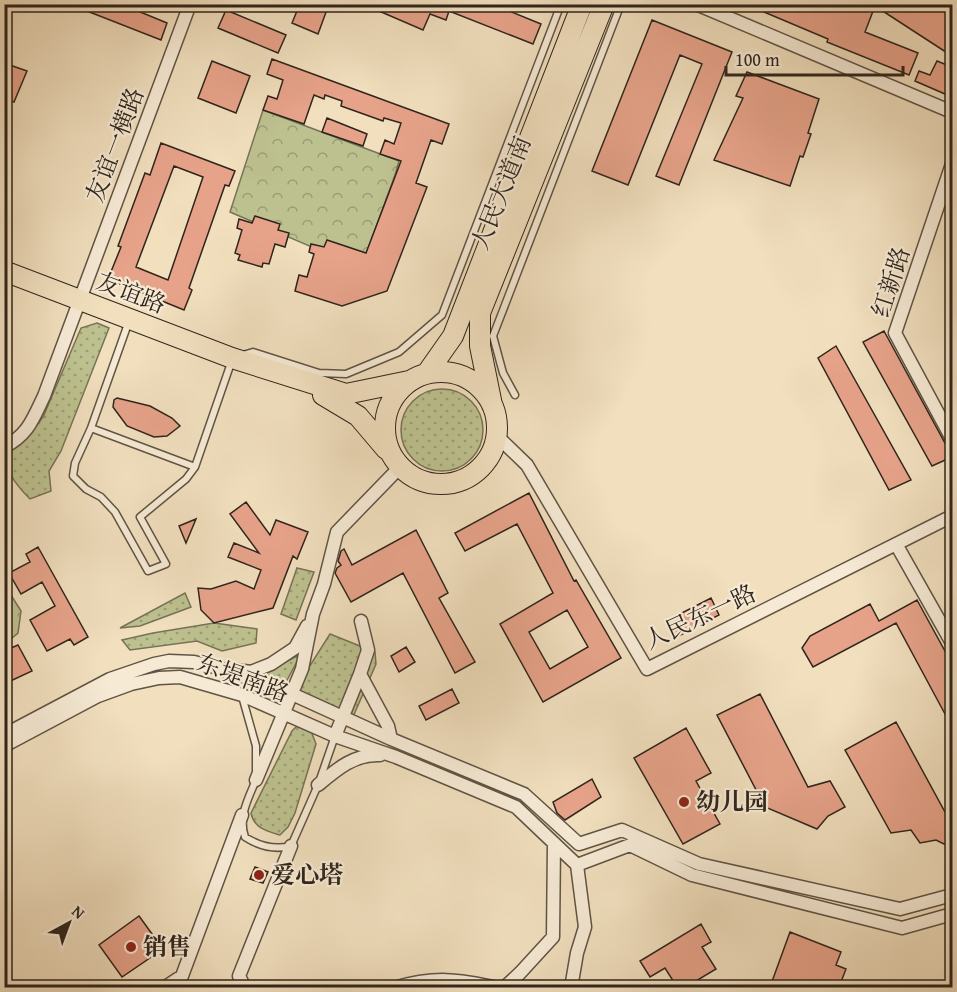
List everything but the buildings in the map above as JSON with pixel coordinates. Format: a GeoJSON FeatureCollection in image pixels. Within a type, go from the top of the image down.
{"type":"FeatureCollection","features":[{"type":"Feature","properties":{"kind":"main road","name":"人民大道南"},"geometry":{"type":"LineString","coordinates":[[427,373],[453,336],[582,4]]}},
{"type":"Feature","properties":{"kind":"main road","name":"人民大道南"},"geometry":{"type":"LineString","coordinates":[[492,405],[480,346],[480,313],[604,4]]}},
{"type":"Feature","properties":{"kind":"main road","name":"友谊路"},"geometry":{"type":"LineString","coordinates":[[4,270],[311,389],[358,416],[395,461]]}},
{"type":"Feature","properties":{"kind":"main road","name":"友谊路"},"geometry":{"type":"LineString","coordinates":[[236,359],[346,394],[409,381]]}},
{"type":"Feature","properties":{"kind":"main road"},"geometry":{"type":"LineString","coordinates":[[427,373],[458,374],[472,381],[484,392],[497,420],[497,436],[492,453],[481,468],[467,479],[450,484],[431,484],[414,478],[395,461],[385,440],[384,423],[388,407],[396,393],[409,381],[427,373]]}},
{"type":"Feature","properties":{"kind":"street","name":"友谊一横路"},"geometry":{"type":"LineString","coordinates":[[4,439],[23,425],[37,403],[190,4]]}},
{"type":"Feature","properties":{"kind":"street"},"geometry":{"type":"LineString","coordinates":[[696,4],[952,112]]}},
{"type":"Feature","properties":{"kind":"street","name":"红新路"},"geometry":{"type":"LineString","coordinates":[[952,165],[895,333],[952,439]]}},
{"type":"Feature","properties":{"kind":"street"},"geometry":{"type":"LineString","coordinates":[[4,447],[15,442],[29,429],[44,396],[76,299]]}},
{"type":"Feature","properties":{"kind":"street","name":"人民东一路"},"geometry":{"type":"LineString","coordinates":[[497,436],[527,465],[647,669],[952,516]]}},
{"type":"Feature","properties":{"kind":"street"},"geometry":{"type":"LineString","coordinates":[[256,780],[302,669],[314,614],[337,532],[395,461]]}},
{"type":"Feature","properties":{"kind":"street"},"geometry":{"type":"LineString","coordinates":[[896,544],[952,643]]}},
{"type":"Feature","properties":{"kind":"street"},"geometry":{"type":"LineString","coordinates":[[219,668],[251,672],[271,664],[295,648],[314,614]]}},
{"type":"Feature","properties":{"kind":"street"},"geometry":{"type":"LineString","coordinates":[[335,736],[368,650],[361,621]]}},
{"type":"Feature","properties":{"kind":"street","name":"东堤南路"},"geometry":{"type":"LineString","coordinates":[[4,735],[110,679],[169,661],[194,662],[219,668],[292,694],[391,739],[524,794],[579,844],[622,830],[699,864],[900,909],[952,896]]}},
{"type":"Feature","properties":{"kind":"street"},"geometry":{"type":"LineString","coordinates":[[360,674],[388,726],[391,739]]}},
{"type":"Feature","properties":{"kind":"street","name":"东堤南路"},"geometry":{"type":"LineString","coordinates":[[4,746],[98,696],[130,684],[159,678],[180,677],[242,695],[335,736],[396,757],[516,807],[577,864]]}},
{"type":"Feature","properties":{"kind":"street"},"geometry":{"type":"LineString","coordinates":[[318,785],[344,764],[365,755],[396,757]]}},
{"type":"Feature","properties":{"kind":"street"},"geometry":{"type":"LineString","coordinates":[[164,987],[182,976],[242,815]]}},
{"type":"Feature","properties":{"kind":"street"},"geometry":{"type":"LineString","coordinates":[[504,987],[553,937],[554,843]]}},
{"type":"Feature","properties":{"kind":"street"},"geometry":{"type":"LineString","coordinates":[[571,987],[577,953],[585,927],[577,864],[630,845],[692,875],[902,928],[952,914]]}},
{"type":"Feature","properties":{"kind":"street"},"geometry":{"type":"LineString","coordinates":[[245,987],[239,976],[291,846]]}},
{"type":"Feature","properties":{"kind":"street"},"geometry":{"type":"LineString","coordinates":[[394,987],[432,979],[463,980],[498,987]]}},
{"type":"Feature","properties":{"kind":"lane"},"geometry":{"type":"LineString","coordinates":[[129,320],[91,428],[75,463],[73,476],[86,489],[101,497],[115,512],[148,571],[166,564],[140,517],[186,480],[195,467],[236,359],[254,352],[319,373],[346,374],[399,352],[442,315],[561,4]]}},
{"type":"Feature","properties":{"kind":"lane"},"geometry":{"type":"LineString","coordinates":[[515,395],[503,373],[494,336],[621,4]]}},
{"type":"Feature","properties":{"kind":"lane"},"geometry":{"type":"LineString","coordinates":[[91,428],[195,467]]}},
{"type":"Feature","properties":{"kind":"lane"},"geometry":{"type":"LineString","coordinates":[[242,695],[256,746],[256,780],[242,815],[245,837],[252,842],[277,850],[291,846],[318,785],[335,736]]}},
{"type":"Feature","properties":{"kind":"green space"},"geometry":{"type":"Polygon","coordinates":[[[263,110],[399,161],[361,268],[230,212],[263,110]]]}},
{"type":"Feature","properties":{"kind":"green space"},"geometry":{"type":"Polygon","coordinates":[[[97,323],[109,328],[61,451],[49,471],[51,491],[30,499],[10,473],[4,455],[34,429],[43,417],[81,328],[97,323]]]}},
{"type":"Feature","properties":{"kind":"green space"},"geometry":{"type":"Polygon","coordinates":[[[442,389],[458,392],[471,401],[480,414],[483,430],[480,446],[471,459],[458,468],[442,471],[426,468],[413,459],[404,446],[401,430],[404,414],[413,401],[426,392],[442,389]]]}},
{"type":"Feature","properties":{"kind":"green space"},"geometry":{"type":"Polygon","coordinates":[[[297,568],[314,572],[296,620],[281,614],[297,568]]]}},
{"type":"Feature","properties":{"kind":"green space"},"geometry":{"type":"Polygon","coordinates":[[[4,584],[21,611],[18,633],[5,644],[4,584]]]}},
{"type":"Feature","properties":{"kind":"green space"},"geometry":{"type":"Polygon","coordinates":[[[185,593],[191,607],[140,626],[120,628],[185,593]]]}},
{"type":"Feature","properties":{"kind":"green space"},"geometry":{"type":"Polygon","coordinates":[[[214,623],[257,629],[256,643],[222,651],[197,641],[130,650],[122,640],[153,633],[214,623]]]}},
{"type":"Feature","properties":{"kind":"green space"},"geometry":{"type":"Polygon","coordinates":[[[330,634],[375,652],[376,664],[349,726],[292,694],[330,634]]]}},
{"type":"Feature","properties":{"kind":"green space"},"geometry":{"type":"Polygon","coordinates":[[[301,654],[285,684],[252,679],[301,654]]]}},
{"type":"Feature","properties":{"kind":"green space"},"geometry":{"type":"Polygon","coordinates":[[[297,726],[311,731],[316,744],[295,813],[288,827],[280,835],[258,825],[251,813],[292,731],[297,726]]]}},
{"type":"Feature","properties":{"kind":"place","name":"幼儿园"},"geometry":{"type":"Point","coordinates":[684,802]}},
{"type":"Feature","properties":{"kind":"place","name":"爱心塔"},"geometry":{"type":"Point","coordinates":[259,875]}},
{"type":"Feature","properties":{"kind":"place","name":"销售"},"geometry":{"type":"Point","coordinates":[131,947]}}]}
